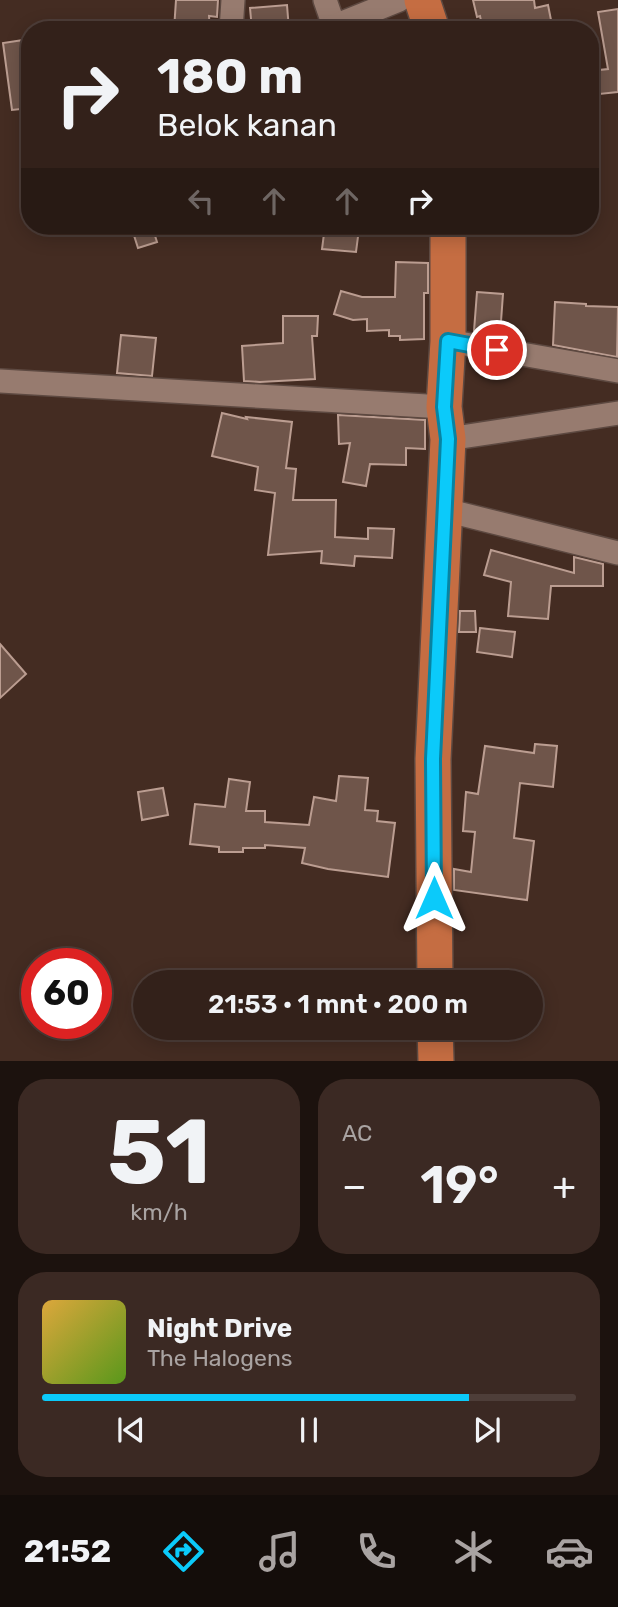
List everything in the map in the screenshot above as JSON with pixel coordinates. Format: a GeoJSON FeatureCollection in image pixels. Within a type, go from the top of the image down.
{"type":"FeatureCollection","features":[{"type":"Feature","properties":{"kind":"main road"},"geometry":{"type":"LineString","coordinates":[[422,0],[429,21]]}},
{"type":"Feature","properties":{"kind":"main road"},"geometry":{"type":"LineString","coordinates":[[435,970],[433,759],[445,510],[448,235]]}},
{"type":"Feature","properties":{"kind":"main road"},"geometry":{"type":"LineString","coordinates":[[435,1040],[436,1061]]}},
{"type":"Feature","properties":{"kind":"street"},"geometry":{"type":"LineString","coordinates":[[231,21],[233,0]]}},
{"type":"Feature","properties":{"kind":"street"},"geometry":{"type":"LineString","coordinates":[[325,0],[329,21]]}},
{"type":"Feature","properties":{"kind":"street"},"geometry":{"type":"LineString","coordinates":[[347,21],[398,0]]}},
{"type":"Feature","properties":{"kind":"street"},"geometry":{"type":"LineString","coordinates":[[448,341],[618,371]]}},
{"type":"Feature","properties":{"kind":"street"},"geometry":{"type":"LineString","coordinates":[[0,381],[446,423],[618,413]]}},
{"type":"Feature","properties":{"kind":"street"},"geometry":{"type":"LineString","coordinates":[[445,510],[618,553]]}},
{"type":"Feature","properties":{"kind":"building"},"geometry":{"type":"Polygon","coordinates":[[[176,0],[218,0],[217,17],[209,16],[209,21],[175,21],[176,0]]]}},
{"type":"Feature","properties":{"kind":"building"},"geometry":{"type":"Polygon","coordinates":[[[473,0],[534,0],[535,8],[548,5],[551,21],[481,21],[480,16],[477,17],[473,0]]]}},
{"type":"Feature","properties":{"kind":"building"},"geometry":{"type":"Polygon","coordinates":[[[287,5],[288,21],[251,21],[250,8],[287,5]]]}},
{"type":"Feature","properties":{"kind":"building"},"geometry":{"type":"Polygon","coordinates":[[[618,9],[618,92],[599,94],[599,70],[608,69],[598,12],[618,9]]]}},
{"type":"Feature","properties":{"kind":"building"},"geometry":{"type":"Polygon","coordinates":[[[21,40],[21,109],[12,110],[3,43],[21,40]]]}},
{"type":"Feature","properties":{"kind":"building"},"geometry":{"type":"Polygon","coordinates":[[[134,235],[155,235],[157,242],[138,248],[134,235]]]}},
{"type":"Feature","properties":{"kind":"building"},"geometry":{"type":"Polygon","coordinates":[[[324,235],[358,235],[356,252],[322,249],[324,235]]]}},
{"type":"Feature","properties":{"kind":"building"},"geometry":{"type":"Polygon","coordinates":[[[396,262],[428,263],[428,293],[424,293],[424,339],[400,340],[400,336],[389,336],[389,330],[367,331],[367,319],[353,320],[334,314],[341,291],[362,297],[395,297],[396,262]]]}},
{"type":"Feature","properties":{"kind":"building"},"geometry":{"type":"Polygon","coordinates":[[[477,292],[503,294],[500,335],[474,331],[477,292]]]}},
{"type":"Feature","properties":{"kind":"building"},"geometry":{"type":"Polygon","coordinates":[[[555,302],[618,307],[617,357],[553,345],[555,302]]]}},
{"type":"Feature","properties":{"kind":"building"},"geometry":{"type":"Polygon","coordinates":[[[283,316],[318,316],[317,336],[312,336],[315,379],[244,381],[242,346],[283,343],[283,316]]]}},
{"type":"Feature","properties":{"kind":"building"},"geometry":{"type":"Polygon","coordinates":[[[121,335],[156,338],[152,376],[117,373],[121,335]]]}},
{"type":"Feature","properties":{"kind":"building"},"geometry":{"type":"Polygon","coordinates":[[[222,413],[247,419],[246,417],[292,422],[286,468],[296,469],[293,500],[336,500],[335,537],[368,539],[368,528],[394,529],[392,558],[355,556],[354,566],[321,563],[322,551],[268,555],[275,493],[255,490],[258,467],[212,456],[222,413]]]}},
{"type":"Feature","properties":{"kind":"building"},"geometry":{"type":"Polygon","coordinates":[[[338,415],[425,420],[425,449],[406,448],[406,465],[370,464],[366,486],[343,482],[350,443],[339,444],[338,415]]]}},
{"type":"Feature","properties":{"kind":"building"},"geometry":{"type":"Polygon","coordinates":[[[491,550],[574,573],[574,557],[603,564],[603,586],[551,586],[548,619],[508,616],[511,582],[484,575],[491,550]]]}},
{"type":"Feature","properties":{"kind":"building"},"geometry":{"type":"Polygon","coordinates":[[[460,611],[475,611],[476,632],[459,632],[460,611]]]}},
{"type":"Feature","properties":{"kind":"building"},"geometry":{"type":"Polygon","coordinates":[[[480,628],[515,632],[512,657],[477,652],[480,628]]]}},
{"type":"Feature","properties":{"kind":"building"},"geometry":{"type":"Polygon","coordinates":[[[0,644],[26,674],[0,698],[0,644]]]}},
{"type":"Feature","properties":{"kind":"building"},"geometry":{"type":"Polygon","coordinates":[[[535,744],[557,746],[553,787],[520,783],[514,838],[534,841],[527,900],[454,890],[454,869],[471,872],[475,832],[463,831],[466,792],[478,794],[485,746],[534,753],[535,744]]]}},
{"type":"Feature","properties":{"kind":"building"},"geometry":{"type":"Polygon","coordinates":[[[339,776],[368,778],[365,810],[378,811],[377,821],[395,823],[388,877],[302,863],[305,848],[265,845],[265,848],[243,848],[243,852],[219,852],[219,847],[190,844],[195,804],[225,807],[229,779],[250,782],[246,811],[265,811],[265,822],[309,825],[314,797],[336,801],[339,776]]]}},
{"type":"Feature","properties":{"kind":"building"},"geometry":{"type":"Polygon","coordinates":[[[163,788],[168,815],[142,820],[138,792],[163,788]]]}},
{"type":"Feature","properties":{"kind":"route"},"geometry":{"type":"LineString","coordinates":[[434,898],[433,759],[448,439],[444,407],[448,341],[497,350]]}}]}
